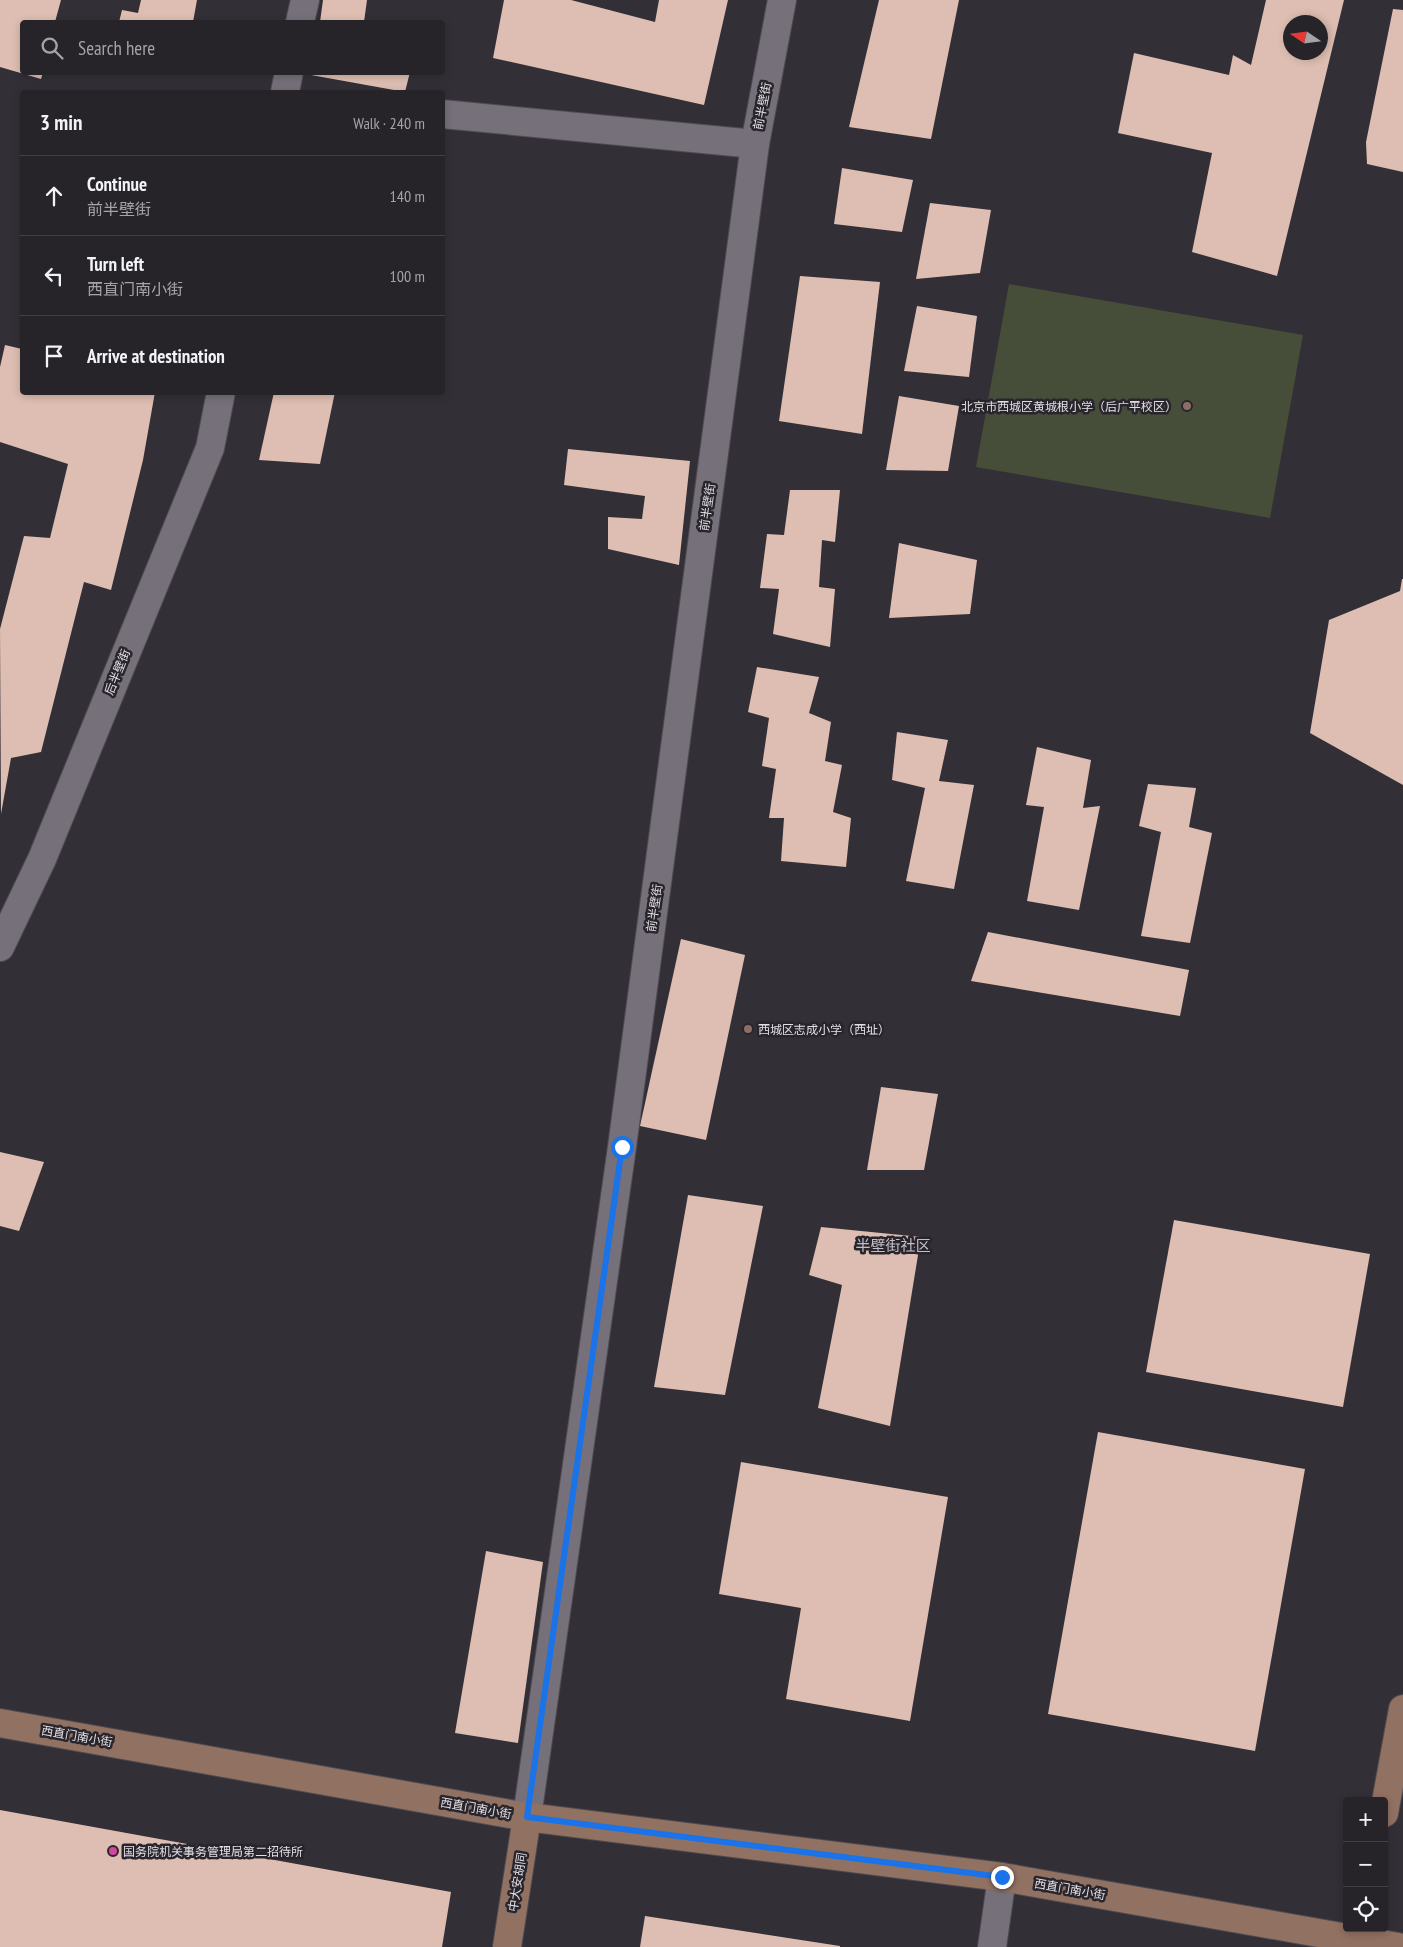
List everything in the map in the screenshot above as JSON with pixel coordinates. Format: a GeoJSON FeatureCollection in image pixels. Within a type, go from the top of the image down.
{"type":"FeatureCollection","features":[{"type":"Feature","properties":{"kind":"street"},"geometry":{"type":"LineString","coordinates":[[301,20],[306,0]]}},
{"type":"Feature","properties":{"kind":"street","name":"前半壁街"},"geometry":{"type":"LineString","coordinates":[[527,1817],[622,1147],[754,144],[782,0]]}},
{"type":"Feature","properties":{"kind":"street"},"geometry":{"type":"LineString","coordinates":[[285,90],[288,75]]}},
{"type":"Feature","properties":{"kind":"street"},"geometry":{"type":"LineString","coordinates":[[445,114],[754,144]]}},
{"type":"Feature","properties":{"kind":"street","name":"后半壁街"},"geometry":{"type":"LineString","coordinates":[[0,947],[42,859],[210,448],[220,395]]}},
{"type":"Feature","properties":{"kind":"street"},"geometry":{"type":"LineString","coordinates":[[1387,1797],[1403,1709]]}},
{"type":"Feature","properties":{"kind":"street","name":"西直门南小街"},"geometry":{"type":"LineString","coordinates":[[0,1723],[527,1817],[1002,1877],[1362,1934],[1398,1947]]}},
{"type":"Feature","properties":{"kind":"street","name":"中大安胡同"},"geometry":{"type":"LineString","coordinates":[[507,1947],[527,1817]]}},
{"type":"Feature","properties":{"kind":"street"},"geometry":{"type":"LineString","coordinates":[[992,1947],[1002,1877]]}},
{"type":"Feature","properties":{"kind":"green space"},"geometry":{"type":"Polygon","coordinates":[[[1009,284],[1303,335],[1270,518],[976,467],[1009,284]]]}},
{"type":"Feature","properties":{"kind":"building"},"geometry":{"type":"Polygon","coordinates":[[[0,0],[61,0],[56,20],[20,20],[20,73],[0,67],[0,0]]]}},
{"type":"Feature","properties":{"kind":"building"},"geometry":{"type":"Polygon","coordinates":[[[141,0],[197,0],[193,20],[120,20],[122,10],[138,13],[141,0]]]}},
{"type":"Feature","properties":{"kind":"building"},"geometry":{"type":"Polygon","coordinates":[[[323,0],[367,0],[364,20],[320,20],[323,0]]]}},
{"type":"Feature","properties":{"kind":"building"},"geometry":{"type":"Polygon","coordinates":[[[504,0],[571,0],[655,22],[659,0],[728,0],[704,105],[493,58],[504,0]]]}},
{"type":"Feature","properties":{"kind":"building"},"geometry":{"type":"Polygon","coordinates":[[[879,0],[959,0],[931,139],[849,127],[879,0]]]}},
{"type":"Feature","properties":{"kind":"building"},"geometry":{"type":"Polygon","coordinates":[[[1266,0],[1344,0],[1277,276],[1192,252],[1212,153],[1118,133],[1134,53],[1229,75],[1233,55],[1251,65],[1266,0]]]}},
{"type":"Feature","properties":{"kind":"building"},"geometry":{"type":"Polygon","coordinates":[[[1393,9],[1403,10],[1403,172],[1367,164],[1366,142],[1393,9]]]}},
{"type":"Feature","properties":{"kind":"building"},"geometry":{"type":"Polygon","coordinates":[[[27,75],[42,75],[41,79],[27,75]]]}},
{"type":"Feature","properties":{"kind":"building"},"geometry":{"type":"Polygon","coordinates":[[[311,75],[409,75],[406,90],[394,90],[311,75]]]}},
{"type":"Feature","properties":{"kind":"building"},"geometry":{"type":"Polygon","coordinates":[[[842,168],[913,180],[902,232],[834,224],[842,168]]]}},
{"type":"Feature","properties":{"kind":"building"},"geometry":{"type":"Polygon","coordinates":[[[930,203],[991,210],[980,273],[916,279],[930,203]]]}},
{"type":"Feature","properties":{"kind":"building"},"geometry":{"type":"Polygon","coordinates":[[[800,276],[880,282],[862,434],[779,421],[800,276]]]}},
{"type":"Feature","properties":{"kind":"building"},"geometry":{"type":"Polygon","coordinates":[[[917,306],[977,316],[969,377],[904,371],[917,306]]]}},
{"type":"Feature","properties":{"kind":"building"},"geometry":{"type":"Polygon","coordinates":[[[5,345],[20,349],[20,395],[154,395],[143,460],[111,590],[84,582],[41,752],[11,758],[1,814],[0,629],[24,536],[50,538],[68,464],[0,442],[0,367],[5,345]]]}},
{"type":"Feature","properties":{"kind":"building"},"geometry":{"type":"Polygon","coordinates":[[[273,395],[334,395],[320,464],[259,460],[273,395]]]}},
{"type":"Feature","properties":{"kind":"building"},"geometry":{"type":"Polygon","coordinates":[[[899,396],[959,406],[948,471],[886,470],[899,396]]]}},
{"type":"Feature","properties":{"kind":"building"},"geometry":{"type":"Polygon","coordinates":[[[568,449],[690,461],[679,565],[608,549],[608,517],[642,519],[645,496],[564,485],[568,449]]]}},
{"type":"Feature","properties":{"kind":"building"},"geometry":{"type":"Polygon","coordinates":[[[790,490],[840,490],[835,542],[822,540],[819,587],[835,589],[830,647],[773,634],[779,589],[760,588],[767,534],[784,535],[790,490]]]}},
{"type":"Feature","properties":{"kind":"building"},"geometry":{"type":"Polygon","coordinates":[[[899,543],[977,560],[970,614],[889,618],[899,543]]]}},
{"type":"Feature","properties":{"kind":"building"},"geometry":{"type":"Polygon","coordinates":[[[1402,579],[1403,785],[1310,733],[1329,620],[1400,591],[1402,579]]]}},
{"type":"Feature","properties":{"kind":"building"},"geometry":{"type":"Polygon","coordinates":[[[757,667],[819,677],[809,713],[831,722],[825,761],[842,765],[833,812],[851,818],[846,867],[781,861],[784,818],[769,818],[776,769],[762,766],[769,718],[748,712],[757,667]]]}},
{"type":"Feature","properties":{"kind":"building"},"geometry":{"type":"Polygon","coordinates":[[[897,732],[948,740],[939,781],[974,785],[954,889],[906,881],[925,788],[892,780],[897,732]]]}},
{"type":"Feature","properties":{"kind":"building"},"geometry":{"type":"Polygon","coordinates":[[[1037,747],[1091,760],[1083,808],[1100,806],[1079,910],[1027,901],[1044,807],[1026,805],[1037,747]]]}},
{"type":"Feature","properties":{"kind":"building"},"geometry":{"type":"Polygon","coordinates":[[[1148,784],[1196,788],[1189,827],[1212,833],[1190,943],[1141,936],[1161,832],[1139,826],[1148,784]]]}},
{"type":"Feature","properties":{"kind":"building"},"geometry":{"type":"Polygon","coordinates":[[[988,932],[1189,970],[1180,1016],[971,981],[988,932]]]}},
{"type":"Feature","properties":{"kind":"building"},"geometry":{"type":"Polygon","coordinates":[[[681,939],[745,955],[706,1140],[640,1126],[681,939]]]}},
{"type":"Feature","properties":{"kind":"building"},"geometry":{"type":"Polygon","coordinates":[[[881,1087],[938,1094],[924,1170],[867,1170],[881,1087]]]}},
{"type":"Feature","properties":{"kind":"building"},"geometry":{"type":"Polygon","coordinates":[[[0,1152],[44,1162],[19,1231],[0,1226],[0,1152]]]}},
{"type":"Feature","properties":{"kind":"building"},"geometry":{"type":"Polygon","coordinates":[[[688,1195],[763,1206],[725,1395],[654,1387],[688,1195]]]}},
{"type":"Feature","properties":{"kind":"building"},"geometry":{"type":"Polygon","coordinates":[[[1174,1220],[1370,1254],[1343,1407],[1146,1372],[1174,1220]]]}},
{"type":"Feature","properties":{"kind":"building"},"geometry":{"type":"Polygon","coordinates":[[[821,1227],[921,1237],[890,1426],[818,1408],[842,1285],[809,1275],[821,1227]]]}},
{"type":"Feature","properties":{"kind":"building"},"geometry":{"type":"Polygon","coordinates":[[[1098,1432],[1305,1469],[1255,1751],[1048,1714],[1098,1432]]]}},
{"type":"Feature","properties":{"kind":"building"},"geometry":{"type":"Polygon","coordinates":[[[741,1462],[948,1497],[910,1721],[786,1699],[801,1608],[719,1594],[741,1462]]]}},
{"type":"Feature","properties":{"kind":"building"},"geometry":{"type":"Polygon","coordinates":[[[486,1551],[543,1562],[518,1743],[455,1733],[486,1551]]]}},
{"type":"Feature","properties":{"kind":"building","name":"国务院机关事务管理局第二招待所"},"geometry":{"type":"Polygon","coordinates":[[[0,1810],[451,1892],[442,1947],[0,1947],[0,1810]]]}},
{"type":"Feature","properties":{"kind":"building"},"geometry":{"type":"Polygon","coordinates":[[[645,1916],[840,1946],[840,1947],[640,1947],[645,1916]]]}},
{"type":"Feature","properties":{"kind":"place","name":"北京市西城区黄城根小学（后广平校区）"},"geometry":{"type":"Point","coordinates":[1187,406]}},
{"type":"Feature","properties":{"kind":"place","name":"西城区志成小学（西址）"},"geometry":{"type":"Point","coordinates":[748,1029]}},
{"type":"Feature","properties":{"kind":"place","name":"国务院机关事务管理局第二招待所"},"geometry":{"type":"Point","coordinates":[113,1851]}},
{"type":"Feature","properties":{"kind":"district","name":"半壁街社区"},"geometry":{"type":"Point","coordinates":[893,1245]}},
{"type":"Feature","properties":{"kind":"route"},"geometry":{"type":"LineString","coordinates":[[622,1147],[527,1817],[1002,1877]]}}]}
